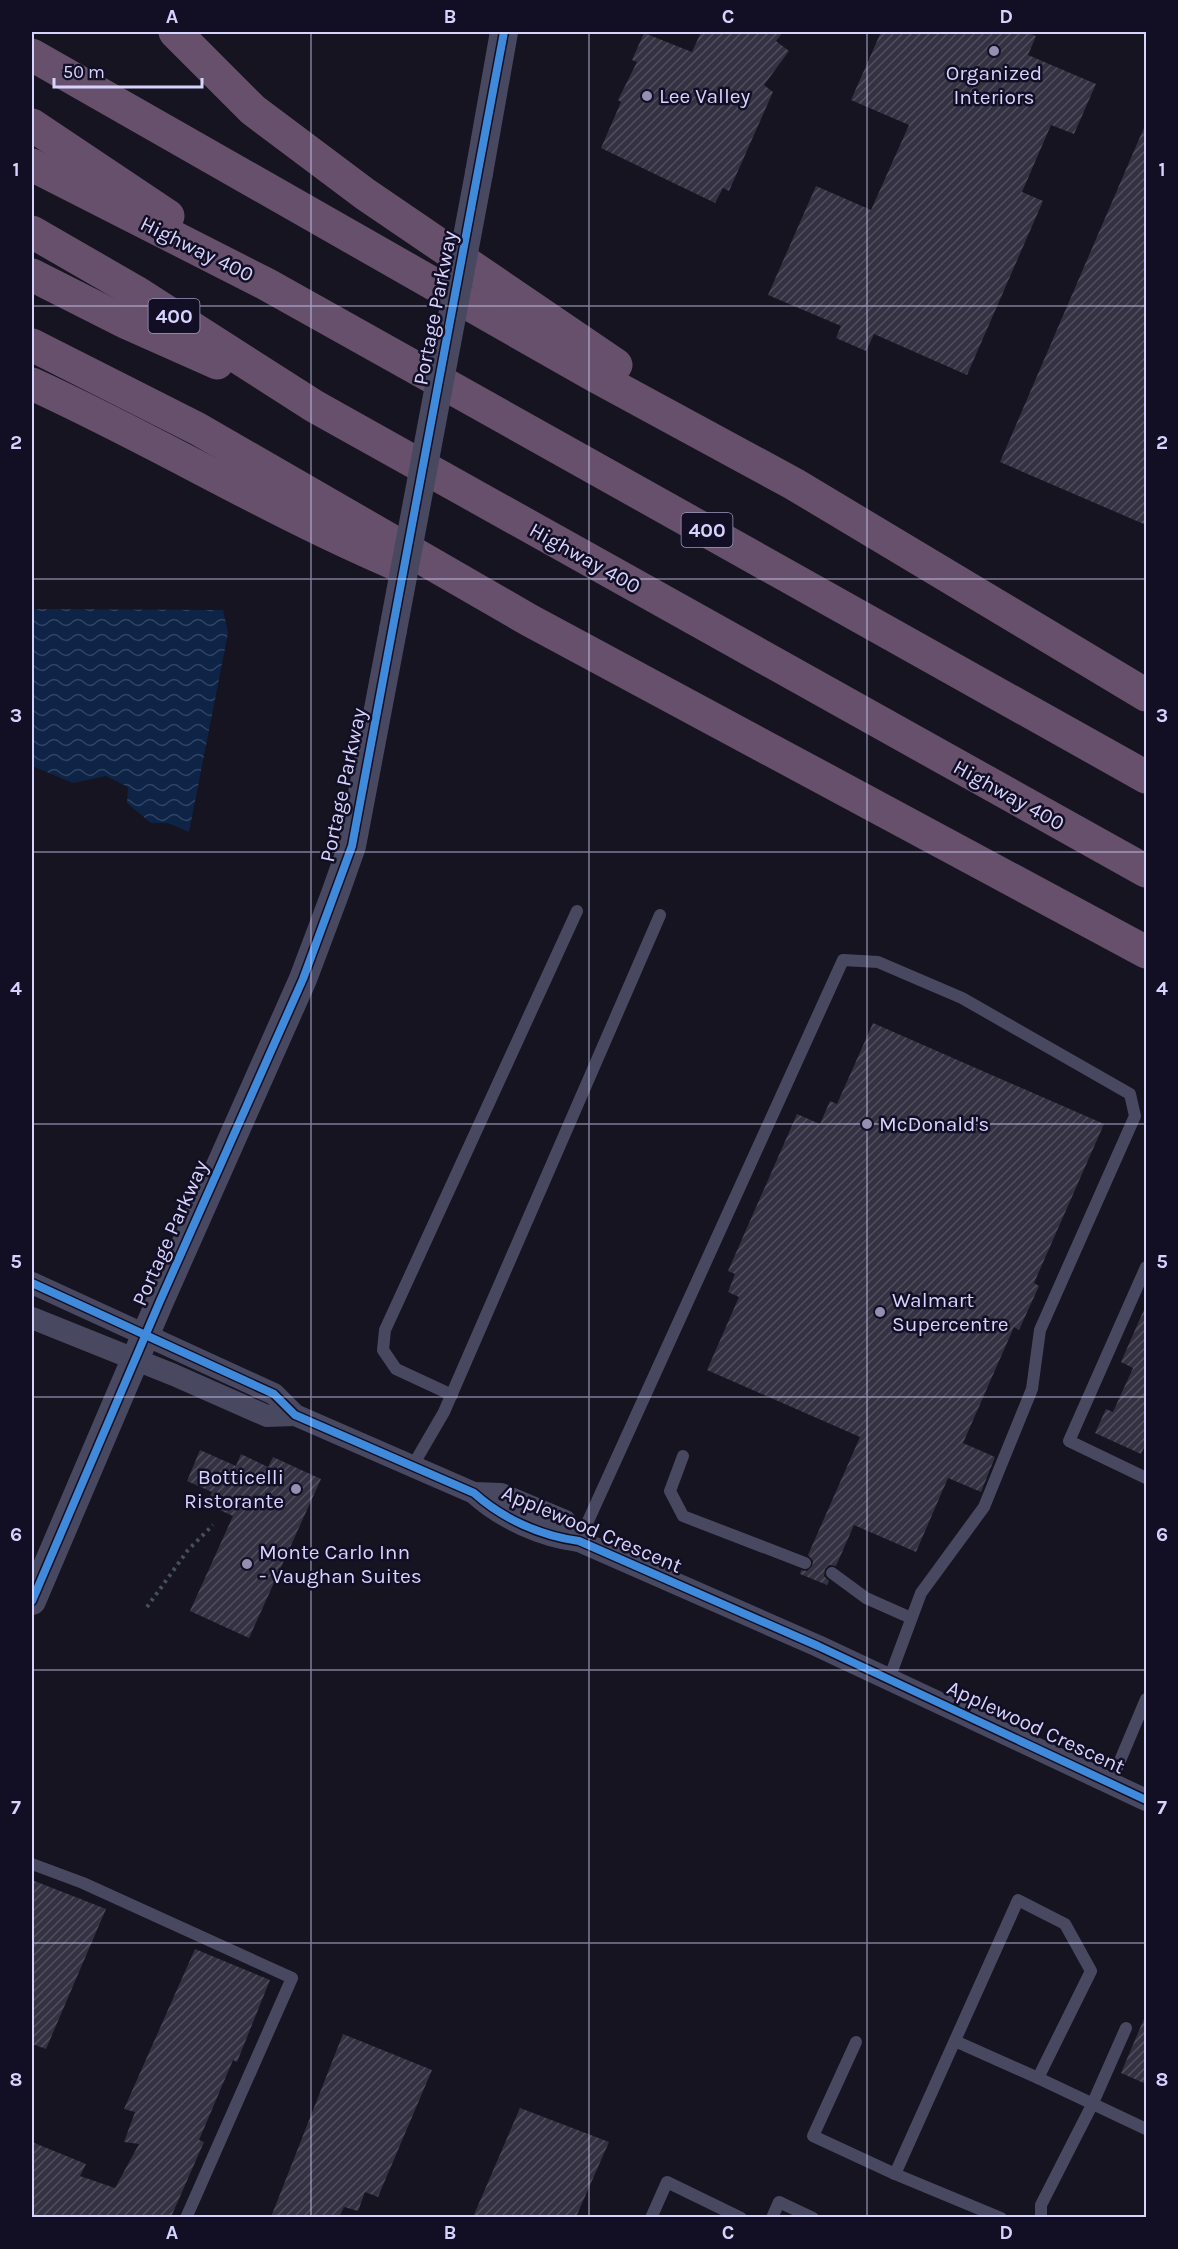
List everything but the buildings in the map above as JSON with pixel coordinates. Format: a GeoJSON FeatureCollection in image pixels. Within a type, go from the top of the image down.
{"type":"FeatureCollection","features":[{"type":"Feature","properties":{"kind":"highway"},"geometry":{"type":"LineString","coordinates":[[175,32],[253,110],[365,194],[525,305],[794,484]]}},
{"type":"Feature","properties":{"kind":"highway"},"geometry":{"type":"LineString","coordinates":[[32,55],[595,376],[794,484],[1146,695]]}},
{"type":"Feature","properties":{"kind":"highway"},"geometry":{"type":"LineString","coordinates":[[32,125],[266,284]]}},
{"type":"Feature","properties":{"kind":"highway","name":"Highway 400"},"geometry":{"type":"LineString","coordinates":[[32,165],[266,284],[1146,777]]}},
{"type":"Feature","properties":{"kind":"highway","name":"Highway 400"},"geometry":{"type":"LineString","coordinates":[[32,232],[136,292],[314,406],[1146,872]]}},
{"type":"Feature","properties":{"kind":"highway"},"geometry":{"type":"LineString","coordinates":[[32,275],[127,323],[314,406]]}},
{"type":"Feature","properties":{"kind":"highway"},"geometry":{"type":"LineString","coordinates":[[32,345],[198,429],[529,620],[1146,952]]}},
{"type":"Feature","properties":{"kind":"highway"},"geometry":{"type":"LineString","coordinates":[[32,384],[109,419],[352,545],[529,620]]}},
{"type":"Feature","properties":{"kind":"street","name":"Portage Parkway"},"geometry":{"type":"LineString","coordinates":[[32,1601],[140,1347],[303,979],[352,846],[504,32]]}},
{"type":"Feature","properties":{"kind":"street","name":"Applewood Crescent"},"geometry":{"type":"LineString","coordinates":[[32,1282],[140,1347],[267,1416],[295,1415],[474,1493],[494,1512],[557,1538],[579,1541],[889,1679],[1146,1800]]}},
{"type":"Feature","properties":{"kind":"street","name":"Applewood Crescent"},"geometry":{"type":"LineString","coordinates":[[32,1318],[140,1347]]}},
{"type":"Feature","properties":{"kind":"lane"},"geometry":{"type":"LineString","coordinates":[[452,1395],[396,1369],[382,1350],[385,1330],[577,911]]}},
{"type":"Feature","properties":{"kind":"lane"},"geometry":{"type":"LineString","coordinates":[[412,1467],[452,1395],[660,915]]}},
{"type":"Feature","properties":{"kind":"lane"},"geometry":{"type":"LineString","coordinates":[[579,1541],[843,960],[878,962],[962,998],[1130,1094],[1135,1116],[1040,1330],[1032,1389],[984,1507],[921,1593],[889,1679]]}},
{"type":"Feature","properties":{"kind":"lane"},"geometry":{"type":"LineString","coordinates":[[1146,1267],[1069,1441],[1146,1478]]}},
{"type":"Feature","properties":{"kind":"lane"},"geometry":{"type":"LineString","coordinates":[[683,1456],[670,1491],[683,1516],[804,1563]]}},
{"type":"Feature","properties":{"kind":"lane"},"geometry":{"type":"LineString","coordinates":[[832,1573],[867,1598],[911,1618]]}},
{"type":"Feature","properties":{"kind":"lane"},"geometry":{"type":"LineString","coordinates":[[1111,1782],[1146,1699]]}},
{"type":"Feature","properties":{"kind":"lane"},"geometry":{"type":"LineString","coordinates":[[32,1864],[83,1883],[292,1978],[186,2217]]}},
{"type":"Feature","properties":{"kind":"lane"},"geometry":{"type":"LineString","coordinates":[[895,2174],[1018,1900],[1065,1924],[1091,1971],[1038,2078]]}},
{"type":"Feature","properties":{"kind":"lane"},"geometry":{"type":"LineString","coordinates":[[1041,2217],[1041,2205],[1092,2105],[1126,2028]]}},
{"type":"Feature","properties":{"kind":"lane"},"geometry":{"type":"LineString","coordinates":[[955,2041],[1146,2129]]}},
{"type":"Feature","properties":{"kind":"lane"},"geometry":{"type":"LineString","coordinates":[[856,2042],[813,2136],[895,2174],[1001,2217]]}},
{"type":"Feature","properties":{"kind":"lane"},"geometry":{"type":"LineString","coordinates":[[651,2217],[667,2182],[741,2217]]}},
{"type":"Feature","properties":{"kind":"lane"},"geometry":{"type":"LineString","coordinates":[[772,2217],[779,2202],[813,2217]]}},
{"type":"Feature","properties":{"kind":"path"},"geometry":{"type":"LineString","coordinates":[[147,1607],[188,1550],[213,1525]]}},
{"type":"Feature","properties":{"kind":"water"},"geometry":{"type":"Polygon","coordinates":[[[32,609],[223,610],[228,633],[189,832],[168,823],[151,823],[127,803],[128,787],[106,776],[73,783],[32,766],[32,609]]]}},
{"type":"Feature","properties":{"kind":"cycle path"},"geometry":{"type":"LineString","coordinates":[[32,1601],[160,1301],[303,979],[352,846],[504,32]]}},
{"type":"Feature","properties":{"kind":"cycle path"},"geometry":{"type":"LineString","coordinates":[[32,1283],[274,1394],[295,1415],[474,1493],[497,1511],[523,1525],[551,1535],[579,1541],[818,1646],[1146,1800]]}},
{"type":"Feature","properties":{"kind":"place","name":"Organized Interiors"},"geometry":{"type":"Point","coordinates":[994,51]}},
{"type":"Feature","properties":{"kind":"place","name":"Lee Valley"},"geometry":{"type":"Point","coordinates":[647,96]}},
{"type":"Feature","properties":{"kind":"place","name":"McDonald's"},"geometry":{"type":"Point","coordinates":[867,1124]}},
{"type":"Feature","properties":{"kind":"place","name":"Walmart Supercentre"},"geometry":{"type":"Point","coordinates":[880,1312]}},
{"type":"Feature","properties":{"kind":"place","name":"Botticelli Ristorante"},"geometry":{"type":"Point","coordinates":[296,1489]}},
{"type":"Feature","properties":{"kind":"place","name":"Monte Carlo Inn - Vaughan Suites"},"geometry":{"type":"Point","coordinates":[247,1564]}}]}
